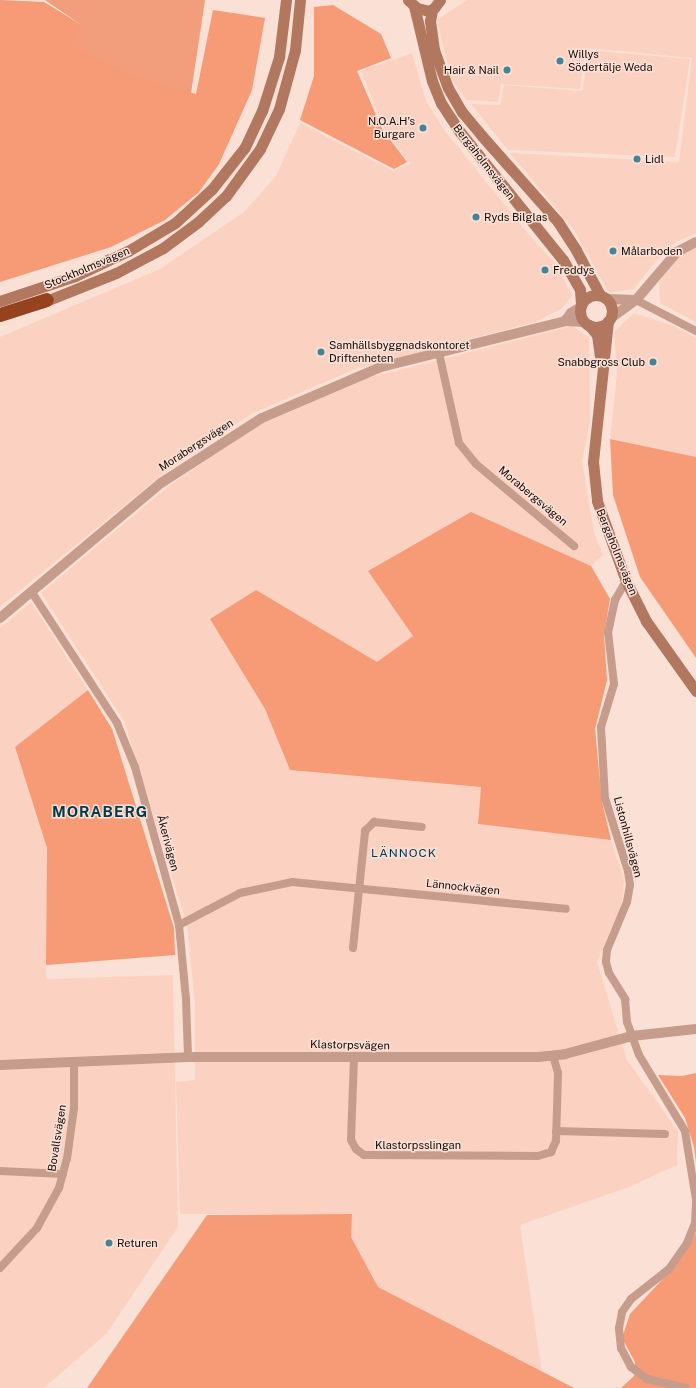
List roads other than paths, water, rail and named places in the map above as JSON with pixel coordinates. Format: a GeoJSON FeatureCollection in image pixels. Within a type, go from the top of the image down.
{"type":"FeatureCollection","features":[{"type":"Feature","properties":{"kind":"highway"},"geometry":{"type":"LineString","coordinates":[[0,315],[47,300]]}},
{"type":"Feature","properties":{"kind":"main road","name":"Stockholmsvägen"},"geometry":{"type":"LineString","coordinates":[[0,301],[75,276],[128,251],[175,223],[212,190],[245,147],[262,111],[279,57],[286,0]]}},
{"type":"Feature","properties":{"kind":"main road","name":"Stockholmsvägen"},"geometry":{"type":"LineString","coordinates":[[0,321],[47,300],[116,273],[163,248],[198,222],[226,196],[260,149],[279,109],[295,50],[300,0]]}},
{"type":"Feature","properties":{"kind":"main road"},"geometry":{"type":"LineString","coordinates":[[411,3],[425,10],[440,3]]}},
{"type":"Feature","properties":{"kind":"main road","name":"Bergaholmsvägen"},"geometry":{"type":"LineString","coordinates":[[411,3],[432,80],[441,104],[460,132],[566,265],[580,290],[580,306]]}},
{"type":"Feature","properties":{"kind":"main road","name":"Bergaholmsvägen"},"geometry":{"type":"LineString","coordinates":[[440,3],[430,21],[434,50],[451,94],[482,136],[558,222],[604,297]]}},
{"type":"Feature","properties":{"kind":"main road"},"geometry":{"type":"LineString","coordinates":[[591,295],[604,297],[611,306],[609,319],[599,326],[586,323],[580,306],[591,295]]}},
{"type":"Feature","properties":{"kind":"main road","name":"Bergaholmsvägen"},"geometry":{"type":"LineString","coordinates":[[609,319],[593,462],[597,501],[626,581],[646,621],[696,691]]}},
{"type":"Feature","properties":{"kind":"main road","name":"Bergaholmsvägen"},"geometry":{"type":"LineString","coordinates":[[586,323],[597,335],[602,372]]}},
{"type":"Feature","properties":{"kind":"street"},"geometry":{"type":"LineString","coordinates":[[609,319],[627,309],[677,252],[696,242]]}},
{"type":"Feature","properties":{"kind":"street"},"geometry":{"type":"LineString","coordinates":[[604,297],[636,300],[696,331]]}},
{"type":"Feature","properties":{"kind":"street","name":"Morabergsvägen"},"geometry":{"type":"LineString","coordinates":[[565,321],[571,313],[580,306]]}},
{"type":"Feature","properties":{"kind":"street","name":"Morabergsvägen"},"geometry":{"type":"LineString","coordinates":[[0,618],[161,483],[251,424],[365,373],[565,321],[586,323]]}},
{"type":"Feature","properties":{"kind":"street","name":"Morabergsvägen"},"geometry":{"type":"LineString","coordinates":[[439,353],[459,444],[476,464],[574,546]]}},
{"type":"Feature","properties":{"kind":"street","name":"Listonhillsvägen"},"geometry":{"type":"LineString","coordinates":[[626,581],[615,600],[608,632],[614,684],[601,727],[605,798],[628,871],[630,885],[627,902],[607,950],[606,962],[609,973],[625,999],[632,1036],[639,1055],[685,1131],[696,1201],[695,1223],[687,1243],[669,1269],[631,1299],[622,1312],[619,1328],[621,1348],[631,1367],[647,1379],[686,1388]]}},
{"type":"Feature","properties":{"kind":"street","name":"Åkerivägen"},"geometry":{"type":"LineString","coordinates":[[31,591],[117,723],[135,767],[179,926],[186,998],[188,1057]]}},
{"type":"Feature","properties":{"kind":"street"},"geometry":{"type":"LineString","coordinates":[[353,948],[358,887],[365,831],[374,822],[422,827]]}},
{"type":"Feature","properties":{"kind":"street","name":"Lännockvägen"},"geometry":{"type":"LineString","coordinates":[[179,926],[240,893],[292,882],[358,887],[566,909]]}},
{"type":"Feature","properties":{"kind":"street","name":"Klastorpsvägen"},"geometry":{"type":"LineString","coordinates":[[0,1065],[188,1057],[354,1058],[553,1056],[632,1036],[696,1029]]}},
{"type":"Feature","properties":{"kind":"street","name":"Klastorpsslingan"},"geometry":{"type":"LineString","coordinates":[[354,1058],[351,1140],[356,1149],[364,1155],[538,1156],[551,1152],[556,1141],[558,1073],[553,1056]]}},
{"type":"Feature","properties":{"kind":"street","name":"Bovallsvägen"},"geometry":{"type":"LineString","coordinates":[[0,1268],[37,1228],[53,1202],[63,1174],[74,1108],[74,1063]]}},
{"type":"Feature","properties":{"kind":"street"},"geometry":{"type":"LineString","coordinates":[[556,1131],[665,1134]]}},
{"type":"Feature","properties":{"kind":"street"},"geometry":{"type":"LineString","coordinates":[[0,1171],[63,1174]]}},
{"type":"Feature","properties":{"kind":"place","name":"Willys Södertälje Weda"},"geometry":{"type":"Point","coordinates":[560,61]}},
{"type":"Feature","properties":{"kind":"place","name":"Hair & Nail"},"geometry":{"type":"Point","coordinates":[507,70]}},
{"type":"Feature","properties":{"kind":"place","name":"N.O.A.H’s Burgare"},"geometry":{"type":"Point","coordinates":[423,128]}},
{"type":"Feature","properties":{"kind":"place","name":"Lidl"},"geometry":{"type":"Point","coordinates":[637,159]}},
{"type":"Feature","properties":{"kind":"place","name":"Ryds Bilglas"},"geometry":{"type":"Point","coordinates":[476,217]}},
{"type":"Feature","properties":{"kind":"place","name":"Målarboden"},"geometry":{"type":"Point","coordinates":[613,251]}},
{"type":"Feature","properties":{"kind":"place","name":"Freddys"},"geometry":{"type":"Point","coordinates":[545,270]}},
{"type":"Feature","properties":{"kind":"place","name":"Samhällsbyggnadskontoret Driftenheten"},"geometry":{"type":"Point","coordinates":[321,352]}},
{"type":"Feature","properties":{"kind":"place","name":"Snabbgross Club"},"geometry":{"type":"Point","coordinates":[653,362]}},
{"type":"Feature","properties":{"kind":"place","name":"Returen"},"geometry":{"type":"Point","coordinates":[109,1243]}},
{"type":"Feature","properties":{"kind":"district","name":"MORABERG"},"geometry":{"type":"Point","coordinates":[100,812]}},
{"type":"Feature","properties":{"kind":"district","name":"LÄNNOCK"},"geometry":{"type":"Point","coordinates":[404,854]}}]}
